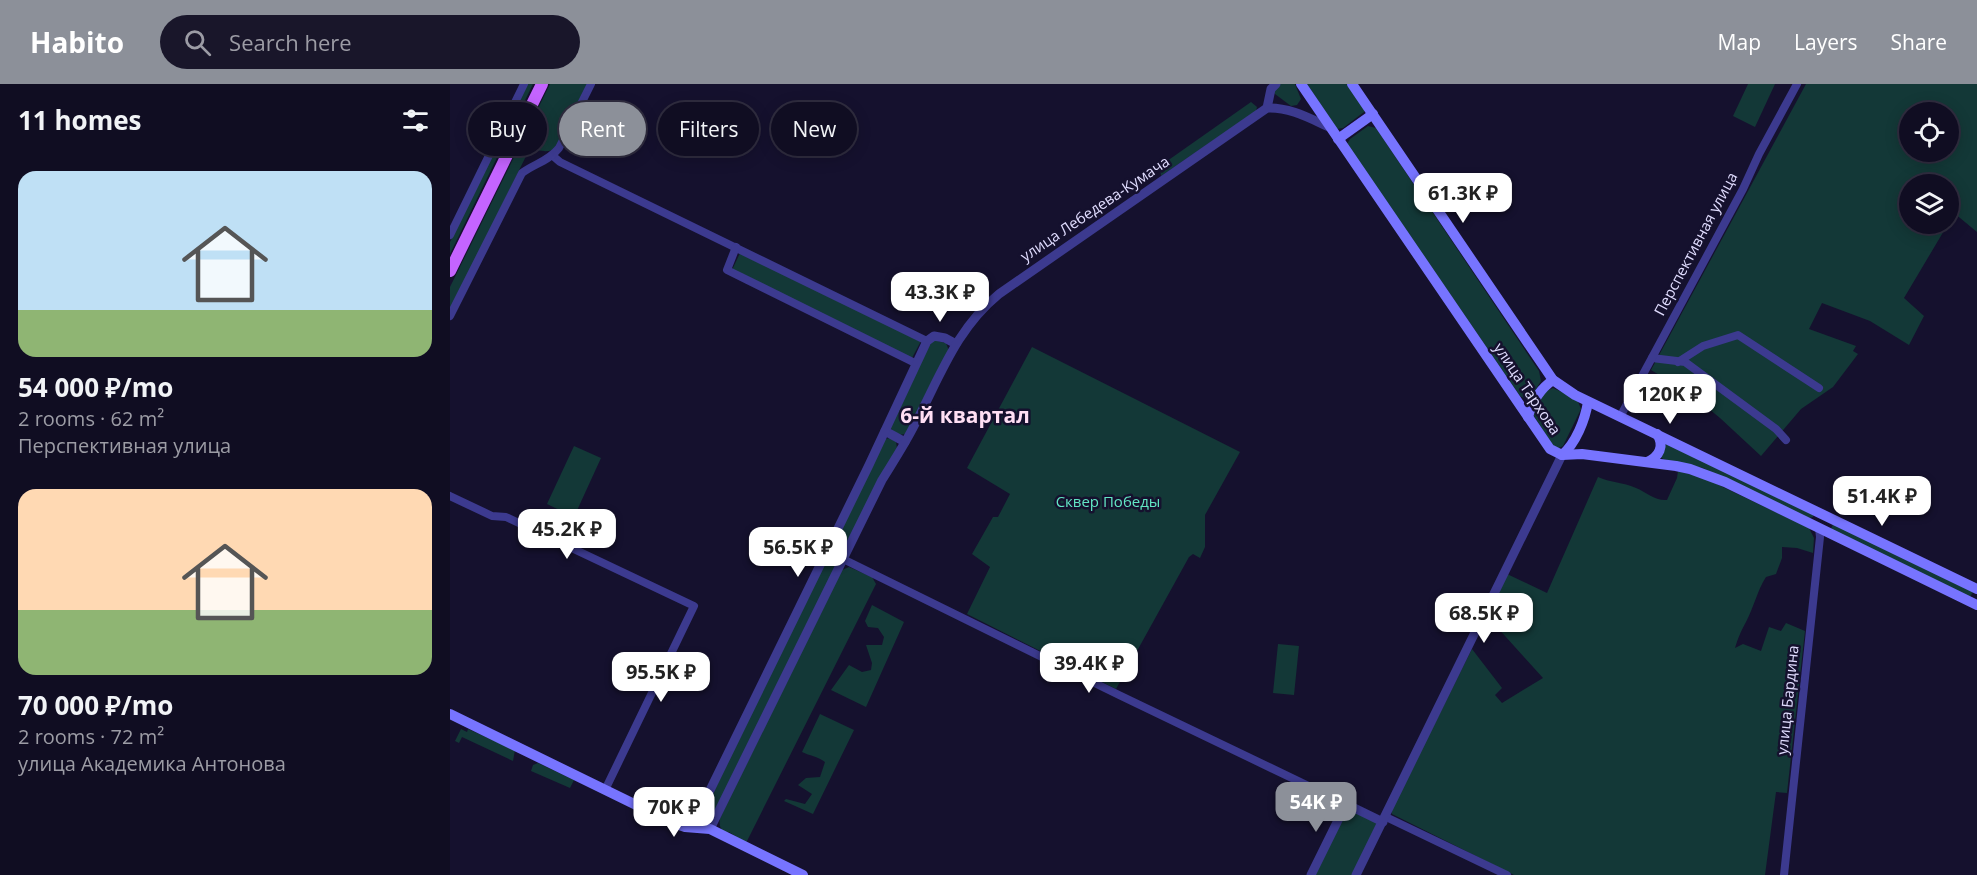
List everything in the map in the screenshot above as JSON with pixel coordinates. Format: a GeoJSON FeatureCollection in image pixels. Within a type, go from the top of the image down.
{"type":"FeatureCollection","features":[{"type":"Feature","properties":{"kind":"main road"},"geometry":{"type":"LineString","coordinates":[[450,271],[542,84]]}},
{"type":"Feature","properties":{"kind":"main road","name":"улица Тархова"},"geometry":{"type":"LineString","coordinates":[[1301,84],[1550,449],[1562,455],[1582,454],[1690,469],[1725,482],[1977,605]]}},
{"type":"Feature","properties":{"kind":"main road","name":"улица Тархова"},"geometry":{"type":"LineString","coordinates":[[1352,84],[1553,380],[1588,402],[1977,589]]}},
{"type":"Feature","properties":{"kind":"main road"},"geometry":{"type":"LineString","coordinates":[[1338,139],[1373,114]]}},
{"type":"Feature","properties":{"kind":"main road"},"geometry":{"type":"LineString","coordinates":[[1528,417],[1532,403],[1553,380]]}},
{"type":"Feature","properties":{"kind":"main road"},"geometry":{"type":"LineString","coordinates":[[1562,455],[1569,448],[1586,413],[1588,402]]}},
{"type":"Feature","properties":{"kind":"main road"},"geometry":{"type":"LineString","coordinates":[[1647,462],[1660,450],[1661,441],[1657,434]]}},
{"type":"Feature","properties":{"kind":"main road"},"geometry":{"type":"LineString","coordinates":[[1819,528],[1823,515]]}},
{"type":"Feature","properties":{"kind":"main road"},"geometry":{"type":"LineString","coordinates":[[450,714],[672,823],[710,830],[803,875]]}},
{"type":"Feature","properties":{"kind":"street"},"geometry":{"type":"LineString","coordinates":[[450,235],[524,84]]}},
{"type":"Feature","properties":{"kind":"street"},"geometry":{"type":"LineString","coordinates":[[450,316],[522,173],[553,156],[566,137],[591,84]]}},
{"type":"Feature","properties":{"kind":"street"},"geometry":{"type":"LineString","coordinates":[[1276,84],[1271,89],[1267,108],[1294,112],[1329,127]]}},
{"type":"Feature","properties":{"kind":"street","name":"Перспективная улица"},"geometry":{"type":"LineString","coordinates":[[1620,417],[1797,84]]}},
{"type":"Feature","properties":{"kind":"street","name":"улица Лебедева-Кумача"},"geometry":{"type":"LineString","coordinates":[[710,830],[882,480],[905,442],[956,344],[981,308],[1267,108]]}},
{"type":"Feature","properties":{"kind":"street"},"geometry":{"type":"LineString","coordinates":[[553,156],[560,162],[927,341]]}},
{"type":"Feature","properties":{"kind":"street"},"geometry":{"type":"LineString","coordinates":[[736,247],[727,270],[915,363]]}},
{"type":"Feature","properties":{"kind":"street"},"geometry":{"type":"LineString","coordinates":[[1678,362],[1703,346],[1738,335],[1819,388]]}},
{"type":"Feature","properties":{"kind":"street"},"geometry":{"type":"LineString","coordinates":[[692,827],[927,341],[934,336],[945,338],[956,344]]}},
{"type":"Feature","properties":{"kind":"street"},"geometry":{"type":"LineString","coordinates":[[1652,358],[1685,362],[1776,429],[1786,440]]}},
{"type":"Feature","properties":{"kind":"street"},"geometry":{"type":"LineString","coordinates":[[885,431],[905,442]]}},
{"type":"Feature","properties":{"kind":"street"},"geometry":{"type":"LineString","coordinates":[[1356,875],[1562,455]]}},
{"type":"Feature","properties":{"kind":"street"},"geometry":{"type":"LineString","coordinates":[[450,496],[492,516],[506,517],[694,606],[605,790]]}},
{"type":"Feature","properties":{"kind":"street","name":"улица Бардина"},"geometry":{"type":"LineString","coordinates":[[1784,875],[1820,537],[1819,528]]}},
{"type":"Feature","properties":{"kind":"street"},"geometry":{"type":"LineString","coordinates":[[843,559],[1346,804],[1507,875]]}},
{"type":"Feature","properties":{"kind":"street"},"geometry":{"type":"LineString","coordinates":[[1311,875],[1346,804]]}},
{"type":"Feature","properties":{"kind":"green space"},"geometry":{"type":"Polygon","coordinates":[[[527,84],[533,84],[524,102],[518,102],[527,84]]]}},
{"type":"Feature","properties":{"kind":"green space"},"geometry":{"type":"Polygon","coordinates":[[[550,84],[588,84],[579,102],[559,102],[559,141],[549,151],[547,151],[547,102],[541,102],[550,84]]]}},
{"type":"Feature","properties":{"kind":"green space"},"geometry":{"type":"Polygon","coordinates":[[[1279,84],[1295,84],[1301,99],[1297,105],[1291,106],[1275,94],[1273,91],[1279,84]]]}},
{"type":"Feature","properties":{"kind":"green space"},"geometry":{"type":"Polygon","coordinates":[[[1307,84],[1347,84],[1364,108],[1364,112],[1343,128],[1337,129],[1307,84]]]}},
{"type":"Feature","properties":{"kind":"green space"},"geometry":{"type":"Polygon","coordinates":[[[1748,84],[1775,84],[1755,127],[1733,116],[1748,84]]]}},
{"type":"Feature","properties":{"kind":"green space"},"geometry":{"type":"Polygon","coordinates":[[[1806,84],[1977,84],[1977,232],[1959,217],[1959,174],[1899,174],[1899,234],[1942,234],[1904,298],[1924,316],[1909,345],[1870,321],[1822,303],[1809,329],[1856,346],[1853,351],[1858,354],[1833,387],[1801,409],[1761,456],[1692,395],[1651,370],[1806,84]]]}},
{"type":"Feature","properties":{"kind":"green space"},"geometry":{"type":"Polygon","coordinates":[[[1251,102],[1257,107],[1256,111],[1161,176],[1160,166],[1251,102]]]}},
{"type":"Feature","properties":{"kind":"green space"},"geometry":{"type":"Polygon","coordinates":[[[1368,126],[1376,128],[1539,371],[1541,381],[1531,397],[1526,399],[1520,396],[1347,144],[1350,139],[1368,126]]]}},
{"type":"Feature","properties":{"kind":"green space"},"geometry":{"type":"Polygon","coordinates":[[[492,156],[498,156],[450,254],[450,242],[492,156]]]}},
{"type":"Feature","properties":{"kind":"green space"},"geometry":{"type":"Polygon","coordinates":[[[515,156],[526,156],[450,311],[450,287],[515,156]]]}},
{"type":"Feature","properties":{"kind":"green space"},"geometry":{"type":"Polygon","coordinates":[[[740,253],[921,341],[912,358],[732,270],[740,253]]]}},
{"type":"Feature","properties":{"kind":"green space"},"geometry":{"type":"Polygon","coordinates":[[[933,340],[946,343],[949,351],[906,434],[898,435],[890,428],[918,365],[933,340]]]}},
{"type":"Feature","properties":{"kind":"green space","name":"Сквер Победы"},"geometry":{"type":"Polygon","coordinates":[[[1032,347],[1240,452],[1205,515],[1205,547],[1200,558],[1193,554],[1189,557],[1116,689],[967,614],[990,567],[972,554],[993,517],[998,517],[1010,494],[967,468],[1032,347]]]}},
{"type":"Feature","properties":{"kind":"green space"},"geometry":{"type":"Polygon","coordinates":[[[1553,388],[1577,399],[1581,409],[1563,446],[1557,449],[1534,416],[1534,410],[1545,392],[1553,388]]]}},
{"type":"Feature","properties":{"kind":"green space"},"geometry":{"type":"Polygon","coordinates":[[[890,438],[896,442],[897,448],[710,820],[704,819],[702,816],[885,439],[890,438]]]}},
{"type":"Feature","properties":{"kind":"green space"},"geometry":{"type":"Polygon","coordinates":[[[1666,443],[1813,517],[1809,518],[1703,468],[1663,459],[1661,457],[1666,443]]]}},
{"type":"Feature","properties":{"kind":"green space"},"geometry":{"type":"Polygon","coordinates":[[[574,446],[601,458],[574,517],[547,504],[574,446]]]}},
{"type":"Feature","properties":{"kind":"green space"},"geometry":{"type":"Polygon","coordinates":[[[1678,471],[1704,478],[1809,528],[1814,538],[1813,553],[1797,548],[1782,547],[1782,558],[1776,574],[1766,577],[1763,582],[1735,648],[1743,644],[1761,651],[1769,627],[1781,631],[1786,623],[1805,631],[1787,793],[1776,792],[1765,875],[1514,875],[1392,814],[1392,809],[1472,649],[1502,688],[1495,695],[1502,703],[1543,678],[1487,616],[1507,574],[1547,593],[1598,477],[1631,486],[1658,499],[1667,500],[1678,471]]]}},
{"type":"Feature","properties":{"kind":"green space"},"geometry":{"type":"Polygon","coordinates":[[[1833,524],[1973,592],[1970,597],[1831,529],[1833,524]]]}},
{"type":"Feature","properties":{"kind":"green space"},"geometry":{"type":"Polygon","coordinates":[[[849,567],[872,577],[876,584],[746,843],[722,830],[720,818],[842,570],[849,567]]]}},
{"type":"Feature","properties":{"kind":"green space"},"geometry":{"type":"Polygon","coordinates":[[[872,605],[904,622],[866,707],[831,690],[849,665],[862,672],[871,670],[872,663],[866,645],[882,645],[884,637],[878,628],[868,627],[865,621],[872,605]]]}},
{"type":"Feature","properties":{"kind":"green space"},"geometry":{"type":"Polygon","coordinates":[[[1278,644],[1299,646],[1294,695],[1273,693],[1278,644]]]}},
{"type":"Feature","properties":{"kind":"green space"},"geometry":{"type":"Polygon","coordinates":[[[820,714],[854,730],[813,814],[784,801],[786,799],[805,804],[812,794],[798,785],[806,778],[820,777],[825,762],[802,752],[820,714]]]}},
{"type":"Feature","properties":{"kind":"green space"},"geometry":{"type":"Polygon","coordinates":[[[461,729],[467,732],[468,729],[515,750],[513,761],[462,737],[459,743],[455,741],[461,729]]]}},
{"type":"Feature","properties":{"kind":"green space"},"geometry":{"type":"Polygon","coordinates":[[[538,763],[574,780],[570,788],[531,771],[533,765],[538,763]]]}},
{"type":"Feature","properties":{"kind":"green space"},"geometry":{"type":"Polygon","coordinates":[[[1351,811],[1375,820],[1377,825],[1354,875],[1315,875],[1345,815],[1351,811]]]}},
{"type":"Feature","properties":{"kind":"district","name":"6-й квартал"},"geometry":{"type":"Point","coordinates":[965,416]}}]}
